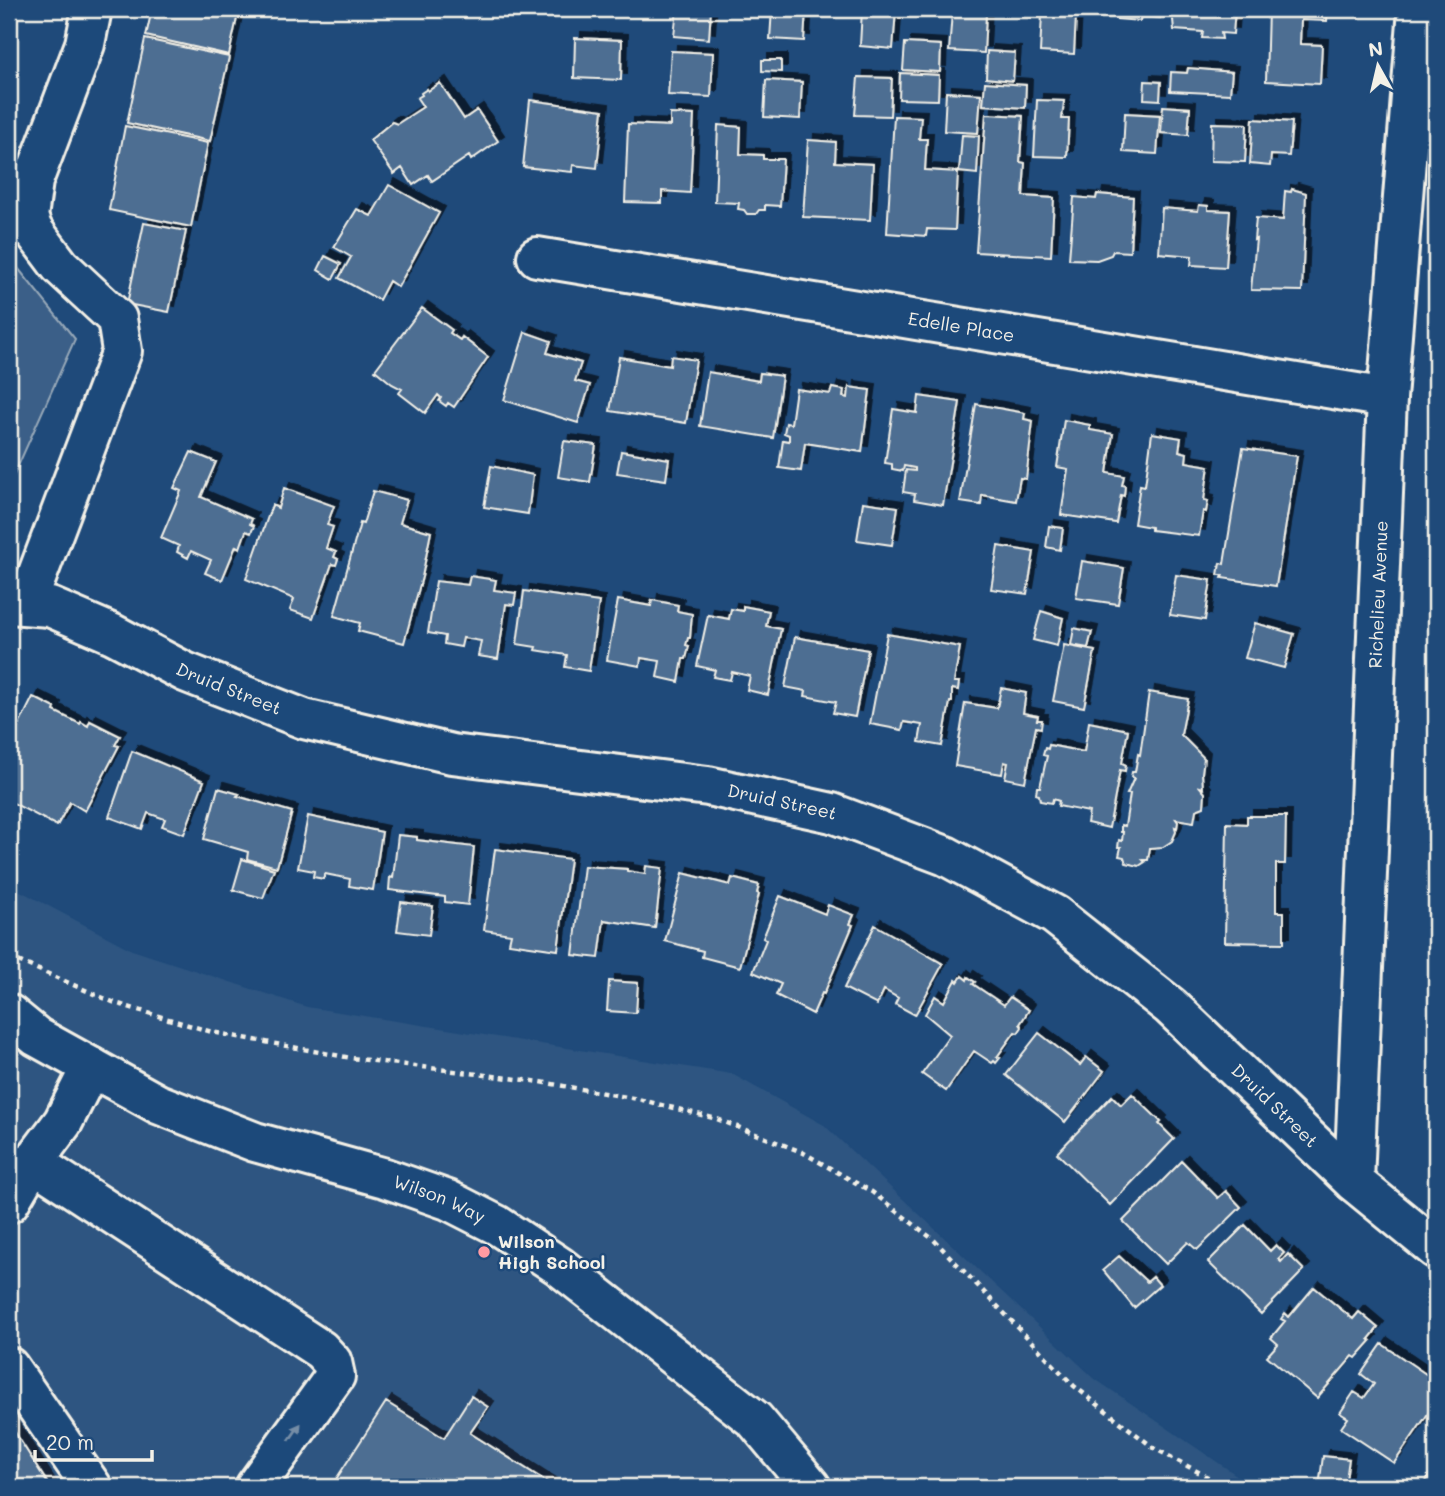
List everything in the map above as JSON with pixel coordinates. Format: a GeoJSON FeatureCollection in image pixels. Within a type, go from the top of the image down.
{"type":"FeatureCollection","features":[{"type":"Feature","properties":{"kind":"street"},"geometry":{"type":"LineString","coordinates":[[15,604],[122,351],[117,319],[60,266],[33,230],[28,217],[33,181],[85,44],[92,9]]}},
{"type":"Feature","properties":{"kind":"street","name":"Richelieu Avenue"},"geometry":{"type":"LineString","coordinates":[[1354,1182],[1387,398],[1418,9]]}},
{"type":"Feature","properties":{"kind":"street","name":"Edelle Place"},"geometry":{"type":"LineString","coordinates":[[537,257],[1387,398]]}},
{"type":"Feature","properties":{"kind":"street","name":"Druid Street"},"geometry":{"type":"LineString","coordinates":[[15,604],[50,607],[113,634],[185,672],[304,719],[452,754],[720,789],[832,813],[946,856],[1055,915],[1170,1006],[1354,1182],[1436,1249]]}},
{"type":"Feature","properties":{"kind":"street","name":"Wilson Way"},"geometry":{"type":"LineString","coordinates":[[9,1014],[37,1037],[158,1104],[254,1142],[386,1178],[448,1200],[497,1225],[559,1266],[755,1420],[811,1487]]}},
{"type":"Feature","properties":{"kind":"street"},"geometry":{"type":"LineString","coordinates":[[9,1203],[33,1162],[63,1122],[91,1067]]}},
{"type":"Feature","properties":{"kind":"street"},"geometry":{"type":"LineString","coordinates":[[33,1162],[321,1350],[332,1362],[335,1376],[256,1487]]}},
{"type":"Feature","properties":{"kind":"street"},"geometry":{"type":"LineString","coordinates":[[9,1367],[92,1487]]}},
{"type":"Feature","properties":{"kind":"path"},"geometry":{"type":"LineString","coordinates":[[9,957],[115,1003],[212,1032],[351,1058],[541,1082],[638,1099],[717,1119],[802,1152],[872,1192],[934,1240],[1074,1386],[1154,1448],[1226,1487]]}},
{"type":"Feature","properties":{"kind":"shaded area"},"geometry":{"type":"Polygon","coordinates":[[[9,257],[75,339],[9,486],[9,257]]]}},
{"type":"Feature","properties":{"kind":"shaded area","name":"Wilson High School"},"geometry":{"type":"Polygon","coordinates":[[[9,885],[132,950],[307,1007],[732,1074],[824,1125],[1095,1379],[1254,1487],[9,1487],[9,885]]]}},
{"type":"Feature","properties":{"kind":"building"},"geometry":{"type":"Polygon","coordinates":[[[152,9],[239,9],[229,55],[146,36],[152,9]]]}},
{"type":"Feature","properties":{"kind":"building"},"geometry":{"type":"Polygon","coordinates":[[[677,9],[711,9],[709,39],[674,36],[677,9]]]}},
{"type":"Feature","properties":{"kind":"building"},"geometry":{"type":"Polygon","coordinates":[[[772,9],[806,9],[804,41],[770,39],[772,9]]]}},
{"type":"Feature","properties":{"kind":"building"},"geometry":{"type":"Polygon","coordinates":[[[862,9],[896,10],[893,49],[860,46],[862,9]]]}},
{"type":"Feature","properties":{"kind":"building"},"geometry":{"type":"Polygon","coordinates":[[[1117,9],[1161,9],[1160,18],[1141,16],[1140,21],[1117,19],[1117,9]]]}},
{"type":"Feature","properties":{"kind":"building"},"geometry":{"type":"Polygon","coordinates":[[[1172,9],[1235,9],[1233,34],[1221,33],[1222,39],[1202,38],[1203,32],[1174,30],[1172,9]]]}},
{"type":"Feature","properties":{"kind":"building"},"geometry":{"type":"Polygon","coordinates":[[[1268,9],[1328,9],[1327,21],[1301,20],[1300,44],[1322,45],[1320,84],[1266,81],[1268,9]]]}},
{"type":"Feature","properties":{"kind":"building"},"geometry":{"type":"Polygon","coordinates":[[[952,12],[986,14],[984,53],[949,51],[952,12]]]}},
{"type":"Feature","properties":{"kind":"building"},"geometry":{"type":"Polygon","coordinates":[[[1042,14],[1076,16],[1074,54],[1040,52],[1042,14]]]}},
{"type":"Feature","properties":{"kind":"building"},"geometry":{"type":"Polygon","coordinates":[[[575,38],[622,40],[621,80],[574,78],[575,38]]]}},
{"type":"Feature","properties":{"kind":"building"},"geometry":{"type":"Polygon","coordinates":[[[145,39],[229,57],[210,141],[127,123],[145,39]]]}},
{"type":"Feature","properties":{"kind":"building"},"geometry":{"type":"Polygon","coordinates":[[[905,43],[941,45],[940,72],[903,70],[905,43]]]}},
{"type":"Feature","properties":{"kind":"building"},"geometry":{"type":"Polygon","coordinates":[[[671,51],[713,53],[711,97],[668,95],[671,51]]]}},
{"type":"Feature","properties":{"kind":"building"},"geometry":{"type":"Polygon","coordinates":[[[987,51],[1015,53],[1013,81],[986,78],[987,51]]]}},
{"type":"Feature","properties":{"kind":"building"},"geometry":{"type":"Polygon","coordinates":[[[762,60],[781,60],[781,72],[762,71],[762,60]]]}},
{"type":"Feature","properties":{"kind":"building"},"geometry":{"type":"Polygon","coordinates":[[[1188,68],[1232,72],[1230,94],[1170,91],[1171,72],[1187,73],[1188,68]]]}},
{"type":"Feature","properties":{"kind":"building"},"geometry":{"type":"Polygon","coordinates":[[[900,73],[939,75],[938,100],[899,99],[900,73]]]}},
{"type":"Feature","properties":{"kind":"building"},"geometry":{"type":"Polygon","coordinates":[[[858,77],[892,78],[890,116],[855,115],[858,77]]]}},
{"type":"Feature","properties":{"kind":"building"},"geometry":{"type":"Polygon","coordinates":[[[766,80],[802,82],[800,119],[764,117],[766,80]]]}},
{"type":"Feature","properties":{"kind":"building"},"geometry":{"type":"Polygon","coordinates":[[[1145,81],[1161,82],[1160,100],[1144,99],[1145,81]]]}},
{"type":"Feature","properties":{"kind":"building"},"geometry":{"type":"Polygon","coordinates":[[[985,82],[1026,85],[1025,108],[983,105],[985,82]]]}},
{"type":"Feature","properties":{"kind":"building"},"geometry":{"type":"Polygon","coordinates":[[[440,83],[464,119],[477,110],[498,141],[471,160],[469,156],[432,181],[428,175],[413,185],[402,168],[394,174],[370,140],[392,122],[397,124],[423,107],[417,98],[440,83]]]}},
{"type":"Feature","properties":{"kind":"building"},"geometry":{"type":"Polygon","coordinates":[[[946,92],[981,94],[978,133],[944,131],[946,92]]]}},
{"type":"Feature","properties":{"kind":"building"},"geometry":{"type":"Polygon","coordinates":[[[530,100],[603,110],[597,168],[573,165],[572,172],[523,167],[530,100]]]}},
{"type":"Feature","properties":{"kind":"building"},"geometry":{"type":"Polygon","coordinates":[[[1037,100],[1064,101],[1062,119],[1069,119],[1067,157],[1034,156],[1037,100]]]}},
{"type":"Feature","properties":{"kind":"building"},"geometry":{"type":"Polygon","coordinates":[[[1163,106],[1190,108],[1188,135],[1161,133],[1163,106]]]}},
{"type":"Feature","properties":{"kind":"building"},"geometry":{"type":"Polygon","coordinates":[[[1125,113],[1160,115],[1157,154],[1123,152],[1125,113]]]}},
{"type":"Feature","properties":{"kind":"building"},"geometry":{"type":"Polygon","coordinates":[[[670,114],[694,115],[690,193],[662,191],[662,203],[625,202],[628,124],[670,126],[670,114]]]}},
{"type":"Feature","properties":{"kind":"building"},"geometry":{"type":"Polygon","coordinates":[[[986,114],[1023,116],[1020,162],[1025,163],[1023,196],[1054,198],[1051,256],[976,252],[986,114]]]}},
{"type":"Feature","properties":{"kind":"building"},"geometry":{"type":"Polygon","coordinates":[[[894,116],[921,117],[919,139],[927,139],[925,170],[958,172],[955,230],[927,229],[926,236],[887,233],[894,116]]]}},
{"type":"Feature","properties":{"kind":"building"},"geometry":{"type":"Polygon","coordinates":[[[1253,119],[1292,122],[1289,156],[1271,155],[1270,166],[1250,164],[1253,119]]]}},
{"type":"Feature","properties":{"kind":"building"},"geometry":{"type":"Polygon","coordinates":[[[1212,123],[1247,124],[1245,162],[1211,161],[1212,123]]]}},
{"type":"Feature","properties":{"kind":"building"},"geometry":{"type":"Polygon","coordinates":[[[718,125],[741,127],[740,154],[763,155],[763,159],[783,159],[780,206],[765,205],[765,210],[747,214],[738,209],[739,203],[715,202],[718,125]]]}},
{"type":"Feature","properties":{"kind":"building"},"geometry":{"type":"Polygon","coordinates":[[[125,126],[208,143],[191,227],[109,210],[125,126]]]}},
{"type":"Feature","properties":{"kind":"building"},"geometry":{"type":"Polygon","coordinates":[[[962,135],[979,136],[977,174],[959,172],[962,135]]]}},
{"type":"Feature","properties":{"kind":"building"},"geometry":{"type":"Polygon","coordinates":[[[808,140],[836,142],[835,162],[873,164],[870,220],[803,217],[808,140]]]}},
{"type":"Feature","properties":{"kind":"building"},"geometry":{"type":"Polygon","coordinates":[[[389,185],[439,213],[398,287],[389,281],[379,300],[339,278],[351,257],[334,247],[357,209],[371,216],[389,185]]]}},
{"type":"Feature","properties":{"kind":"building"},"geometry":{"type":"Polygon","coordinates":[[[1292,189],[1306,193],[1302,291],[1251,290],[1256,218],[1283,220],[1285,191],[1291,192],[1292,189]]]}},
{"type":"Feature","properties":{"kind":"building"},"geometry":{"type":"Polygon","coordinates":[[[1097,194],[1133,197],[1130,252],[1113,251],[1111,255],[1097,260],[1069,259],[1074,197],[1096,199],[1097,194]]]}},
{"type":"Feature","properties":{"kind":"building"},"geometry":{"type":"Polygon","coordinates":[[[1199,205],[1208,206],[1208,210],[1230,211],[1226,267],[1191,265],[1192,256],[1159,253],[1162,208],[1198,211],[1199,205]]]}},
{"type":"Feature","properties":{"kind":"building"},"geometry":{"type":"Polygon","coordinates":[[[144,223],[186,231],[169,312],[127,304],[144,223]]]}},
{"type":"Feature","properties":{"kind":"building"},"geometry":{"type":"Polygon","coordinates":[[[325,256],[341,264],[333,279],[318,270],[325,256]]]}},
{"type":"Feature","properties":{"kind":"building"},"geometry":{"type":"Polygon","coordinates":[[[422,308],[452,330],[450,333],[460,340],[462,337],[488,357],[454,407],[439,401],[441,398],[438,395],[425,413],[399,393],[402,389],[375,370],[422,308]]]}},
{"type":"Feature","properties":{"kind":"building"},"geometry":{"type":"Polygon","coordinates":[[[525,332],[551,341],[547,353],[581,363],[575,381],[590,385],[578,423],[504,400],[525,332]]]}},
{"type":"Feature","properties":{"kind":"building"},"geometry":{"type":"Polygon","coordinates":[[[671,356],[696,360],[686,423],[610,411],[619,357],[670,366],[671,356]]]}},
{"type":"Feature","properties":{"kind":"building"},"geometry":{"type":"Polygon","coordinates":[[[708,372],[759,381],[760,373],[782,376],[773,438],[700,426],[708,372]]]}},
{"type":"Feature","properties":{"kind":"building"},"geometry":{"type":"Polygon","coordinates":[[[849,387],[870,390],[862,452],[805,443],[801,471],[779,468],[783,440],[789,441],[789,435],[784,433],[786,423],[791,424],[796,389],[830,394],[832,388],[844,390],[843,397],[848,398],[849,387]]]}},
{"type":"Feature","properties":{"kind":"building"},"geometry":{"type":"Polygon","coordinates":[[[919,396],[960,402],[943,505],[914,500],[915,494],[903,492],[906,470],[915,471],[915,468],[904,466],[903,471],[892,469],[892,464],[885,463],[893,409],[917,413],[919,396]]]}},
{"type":"Feature","properties":{"kind":"building"},"geometry":{"type":"Polygon","coordinates":[[[976,404],[1025,413],[1024,419],[1033,421],[1026,479],[1020,478],[1016,501],[982,495],[981,505],[960,502],[976,404]]]}},
{"type":"Feature","properties":{"kind":"building"},"geometry":{"type":"Polygon","coordinates":[[[1064,420],[1090,425],[1090,430],[1113,434],[1107,473],[1124,476],[1122,485],[1125,486],[1116,523],[1061,515],[1068,469],[1057,467],[1064,420]]]}},
{"type":"Feature","properties":{"kind":"building"},"geometry":{"type":"Polygon","coordinates":[[[1152,433],[1181,438],[1179,451],[1187,453],[1186,462],[1209,466],[1204,500],[1208,501],[1206,512],[1203,511],[1199,536],[1151,530],[1151,527],[1134,524],[1140,485],[1145,486],[1152,433]]]}},
{"type":"Feature","properties":{"kind":"building"},"geometry":{"type":"Polygon","coordinates":[[[564,441],[596,445],[590,482],[558,477],[564,441]]]}},
{"type":"Feature","properties":{"kind":"building"},"geometry":{"type":"Polygon","coordinates":[[[1243,448],[1297,456],[1276,586],[1222,578],[1223,575],[1218,575],[1220,563],[1224,564],[1243,448]]]}},
{"type":"Feature","properties":{"kind":"building"},"geometry":{"type":"Polygon","coordinates":[[[621,451],[669,459],[666,480],[617,473],[621,451]]]}},
{"type":"Feature","properties":{"kind":"building"},"geometry":{"type":"Polygon","coordinates":[[[191,452],[216,462],[201,497],[252,519],[250,524],[254,526],[251,533],[246,531],[240,548],[236,546],[222,580],[205,573],[211,560],[191,551],[188,558],[177,552],[179,546],[161,538],[181,491],[174,488],[191,452]]]}},
{"type":"Feature","properties":{"kind":"building"},"geometry":{"type":"Polygon","coordinates":[[[491,466],[533,475],[528,514],[484,507],[491,466]]]}},
{"type":"Feature","properties":{"kind":"building"},"geometry":{"type":"Polygon","coordinates":[[[284,488],[334,506],[327,525],[333,527],[326,548],[336,552],[334,557],[338,559],[336,565],[332,564],[313,618],[290,610],[294,599],[246,579],[272,505],[278,508],[284,488]]]}},
{"type":"Feature","properties":{"kind":"building"},"geometry":{"type":"Polygon","coordinates":[[[373,491],[407,500],[400,523],[431,532],[404,643],[358,631],[360,623],[334,616],[360,523],[363,524],[373,491]]]}},
{"type":"Feature","properties":{"kind":"building"},"geometry":{"type":"Polygon","coordinates":[[[863,502],[898,507],[892,545],[857,540],[863,502]]]}},
{"type":"Feature","properties":{"kind":"building"},"geometry":{"type":"Polygon","coordinates":[[[1049,526],[1063,528],[1060,550],[1046,547],[1049,526]]]}},
{"type":"Feature","properties":{"kind":"building"},"geometry":{"type":"Polygon","coordinates":[[[998,546],[1034,552],[1027,594],[991,589],[998,546]]]}},
{"type":"Feature","properties":{"kind":"building"},"geometry":{"type":"Polygon","coordinates":[[[1082,561],[1124,568],[1118,604],[1076,598],[1082,561]]]}},
{"type":"Feature","properties":{"kind":"building"},"geometry":{"type":"Polygon","coordinates":[[[1176,575],[1211,580],[1205,620],[1170,615],[1176,575]]]}},
{"type":"Feature","properties":{"kind":"building"},"geometry":{"type":"Polygon","coordinates":[[[470,576],[496,580],[494,590],[516,593],[514,605],[506,604],[498,659],[478,656],[481,641],[463,638],[461,647],[444,644],[445,636],[428,633],[436,581],[468,585],[470,576]]]}},
{"type":"Feature","properties":{"kind":"building"},"geometry":{"type":"Polygon","coordinates":[[[524,591],[599,602],[589,671],[565,667],[567,655],[517,644],[524,591]]]}},
{"type":"Feature","properties":{"kind":"building"},"geometry":{"type":"Polygon","coordinates":[[[618,600],[651,606],[652,600],[678,605],[677,611],[692,614],[690,638],[686,645],[689,646],[686,659],[683,659],[679,682],[657,677],[660,661],[641,658],[640,666],[607,660],[618,600]]]}},
{"type":"Feature","properties":{"kind":"building"},"geometry":{"type":"Polygon","coordinates":[[[743,606],[769,611],[766,626],[781,629],[768,695],[747,690],[750,676],[732,672],[730,680],[713,677],[715,670],[697,666],[708,615],[729,619],[731,609],[743,611],[743,606]]]}},
{"type":"Feature","properties":{"kind":"building"},"geometry":{"type":"Polygon","coordinates":[[[1041,611],[1063,618],[1057,646],[1033,640],[1041,611]]]}},
{"type":"Feature","properties":{"kind":"building"},"geometry":{"type":"Polygon","coordinates":[[[1255,623],[1294,634],[1284,668],[1245,658],[1255,623]]]}},
{"type":"Feature","properties":{"kind":"building"},"geometry":{"type":"Polygon","coordinates":[[[1074,628],[1092,632],[1088,648],[1071,645],[1074,628]]]}},
{"type":"Feature","properties":{"kind":"building"},"geometry":{"type":"Polygon","coordinates":[[[887,634],[960,647],[954,682],[959,682],[958,690],[952,689],[952,702],[942,746],[919,742],[922,725],[904,722],[902,730],[870,724],[887,634]]]}},
{"type":"Feature","properties":{"kind":"building"},"geometry":{"type":"Polygon","coordinates":[[[795,637],[868,650],[855,717],[833,713],[836,702],[805,696],[806,691],[785,687],[795,637]]]}},
{"type":"Feature","properties":{"kind":"building"},"geometry":{"type":"Polygon","coordinates":[[[1064,645],[1095,651],[1084,707],[1053,701],[1064,645]]]}},
{"type":"Feature","properties":{"kind":"building"},"geometry":{"type":"Polygon","coordinates":[[[1001,688],[1026,693],[1023,713],[1038,716],[1037,720],[1042,720],[1041,728],[1036,727],[1025,782],[1005,778],[1008,763],[1004,762],[1002,774],[955,766],[965,703],[997,708],[1001,688]]]}},
{"type":"Feature","properties":{"kind":"building"},"geometry":{"type":"Polygon","coordinates":[[[1149,692],[1188,699],[1181,735],[1204,758],[1203,788],[1200,787],[1205,793],[1204,807],[1196,810],[1194,822],[1176,819],[1177,828],[1175,827],[1172,841],[1163,847],[1150,848],[1148,860],[1143,860],[1145,862],[1139,866],[1126,863],[1124,857],[1119,856],[1121,847],[1118,847],[1119,840],[1122,841],[1121,825],[1125,826],[1130,794],[1127,794],[1134,778],[1131,777],[1132,772],[1135,772],[1138,754],[1140,755],[1149,692]]]}},
{"type":"Feature","properties":{"kind":"building"},"geometry":{"type":"Polygon","coordinates":[[[33,697],[80,724],[81,722],[88,726],[90,721],[120,736],[115,745],[119,746],[85,811],[70,802],[57,826],[9,801],[9,745],[33,697]]]}},
{"type":"Feature","properties":{"kind":"building"},"geometry":{"type":"Polygon","coordinates":[[[1089,722],[1128,730],[1122,763],[1126,765],[1125,771],[1120,770],[1109,828],[1087,823],[1089,812],[1058,806],[1059,801],[1053,799],[1052,803],[1040,801],[1039,795],[1036,794],[1047,756],[1043,755],[1045,748],[1048,749],[1049,745],[1084,752],[1089,722]]]}},
{"type":"Feature","properties":{"kind":"building"},"geometry":{"type":"Polygon","coordinates":[[[132,751],[204,781],[184,834],[162,826],[165,819],[148,813],[142,829],[109,817],[132,751]]]}},
{"type":"Feature","properties":{"kind":"building"},"geometry":{"type":"Polygon","coordinates":[[[218,788],[292,812],[277,867],[247,859],[248,852],[204,839],[218,788]]]}},
{"type":"Feature","properties":{"kind":"building"},"geometry":{"type":"Polygon","coordinates":[[[308,816],[382,832],[373,890],[349,886],[350,879],[325,874],[324,879],[313,877],[314,871],[298,868],[308,816]]]}},
{"type":"Feature","properties":{"kind":"building"},"geometry":{"type":"Polygon","coordinates":[[[1247,816],[1286,816],[1285,864],[1276,864],[1276,912],[1284,912],[1284,943],[1225,942],[1227,823],[1247,824],[1247,816]]]}},
{"type":"Feature","properties":{"kind":"building"},"geometry":{"type":"Polygon","coordinates":[[[398,835],[474,847],[468,905],[445,902],[445,897],[389,890],[398,835]]]}},
{"type":"Feature","properties":{"kind":"building"},"geometry":{"type":"Polygon","coordinates":[[[495,849],[570,859],[558,950],[509,943],[511,934],[484,930],[495,849]]]}},
{"type":"Feature","properties":{"kind":"building"},"geometry":{"type":"Polygon","coordinates":[[[242,859],[274,869],[263,898],[233,890],[242,859]]]}},
{"type":"Feature","properties":{"kind":"building"},"geometry":{"type":"Polygon","coordinates":[[[584,866],[627,869],[645,874],[646,866],[662,868],[655,928],[604,920],[599,958],[573,955],[584,866]]]}},
{"type":"Feature","properties":{"kind":"building"},"geometry":{"type":"Polygon","coordinates":[[[683,873],[730,885],[732,878],[759,885],[740,967],[702,957],[703,951],[665,941],[683,873]]]}},
{"type":"Feature","properties":{"kind":"building"},"geometry":{"type":"Polygon","coordinates":[[[780,896],[825,914],[828,905],[854,915],[850,924],[853,925],[813,1014],[776,995],[781,984],[753,972],[780,896]]]}},
{"type":"Feature","properties":{"kind":"building"},"geometry":{"type":"Polygon","coordinates":[[[401,902],[433,906],[429,935],[397,931],[401,902]]]}},
{"type":"Feature","properties":{"kind":"building"},"geometry":{"type":"Polygon","coordinates":[[[875,925],[943,964],[915,1015],[895,1004],[898,998],[884,990],[877,1005],[844,988],[875,925]]]}},
{"type":"Feature","properties":{"kind":"building"},"geometry":{"type":"Polygon","coordinates":[[[962,976],[967,980],[968,977],[975,982],[973,984],[1004,1005],[1010,997],[1029,1010],[1020,1024],[1022,1027],[1018,1033],[1015,1032],[997,1057],[1000,1058],[996,1063],[974,1051],[946,1091],[922,1074],[950,1035],[925,1014],[935,996],[944,1002],[956,980],[958,982],[962,976]]]}},
{"type":"Feature","properties":{"kind":"building"},"geometry":{"type":"Polygon","coordinates":[[[609,981],[638,983],[636,1013],[607,1011],[609,981]]]}},
{"type":"Feature","properties":{"kind":"building"},"geometry":{"type":"Polygon","coordinates":[[[1039,1033],[1080,1065],[1086,1057],[1104,1071],[1065,1122],[1006,1075],[1039,1033]]]}},
{"type":"Feature","properties":{"kind":"building"},"geometry":{"type":"Polygon","coordinates":[[[1132,1094],[1174,1139],[1110,1205],[1057,1153],[1112,1096],[1121,1105],[1132,1094]]]}},
{"type":"Feature","properties":{"kind":"building"},"geometry":{"type":"Polygon","coordinates":[[[1182,1161],[1218,1198],[1226,1191],[1241,1207],[1197,1250],[1188,1242],[1166,1264],[1123,1221],[1182,1161]]]}},
{"type":"Feature","properties":{"kind":"building"},"geometry":{"type":"Polygon","coordinates":[[[1245,1225],[1270,1251],[1276,1245],[1284,1253],[1278,1259],[1281,1262],[1288,1254],[1304,1270],[1261,1314],[1208,1262],[1245,1225]]]}},
{"type":"Feature","properties":{"kind":"building"},"geometry":{"type":"Polygon","coordinates":[[[1119,1256],[1147,1282],[1153,1277],[1160,1285],[1134,1308],[1103,1270],[1119,1256]]]}},
{"type":"Feature","properties":{"kind":"building"},"geometry":{"type":"Polygon","coordinates":[[[1314,1287],[1353,1319],[1359,1312],[1378,1328],[1369,1339],[1371,1341],[1356,1358],[1353,1356],[1317,1398],[1267,1356],[1278,1344],[1271,1338],[1285,1321],[1281,1319],[1285,1313],[1289,1317],[1314,1287]]]}},
{"type":"Feature","properties":{"kind":"building"},"geometry":{"type":"Polygon","coordinates":[[[1382,1344],[1436,1381],[1436,1402],[1394,1463],[1341,1428],[1348,1418],[1340,1413],[1354,1392],[1364,1398],[1374,1384],[1361,1374],[1382,1344]]]}},
{"type":"Feature","properties":{"kind":"building"},"geometry":{"type":"Polygon","coordinates":[[[471,1396],[488,1407],[470,1433],[555,1487],[331,1487],[386,1402],[444,1438],[471,1396]]]}},
{"type":"Feature","properties":{"kind":"building"},"geometry":{"type":"Polygon","coordinates":[[[9,1423],[50,1487],[9,1487],[9,1423]]]}},
{"type":"Feature","properties":{"kind":"building"},"geometry":{"type":"Polygon","coordinates":[[[1323,1456],[1349,1459],[1345,1487],[1319,1487],[1323,1456]]]}},
{"type":"Feature","properties":{"kind":"building"},"geometry":{"type":"Polygon","coordinates":[[[1436,1460],[1436,1487],[1424,1486],[1436,1460]]]}},
{"type":"Feature","properties":{"kind":"place","name":"Wilson High School"},"geometry":{"type":"Point","coordinates":[484,1252]}}]}
